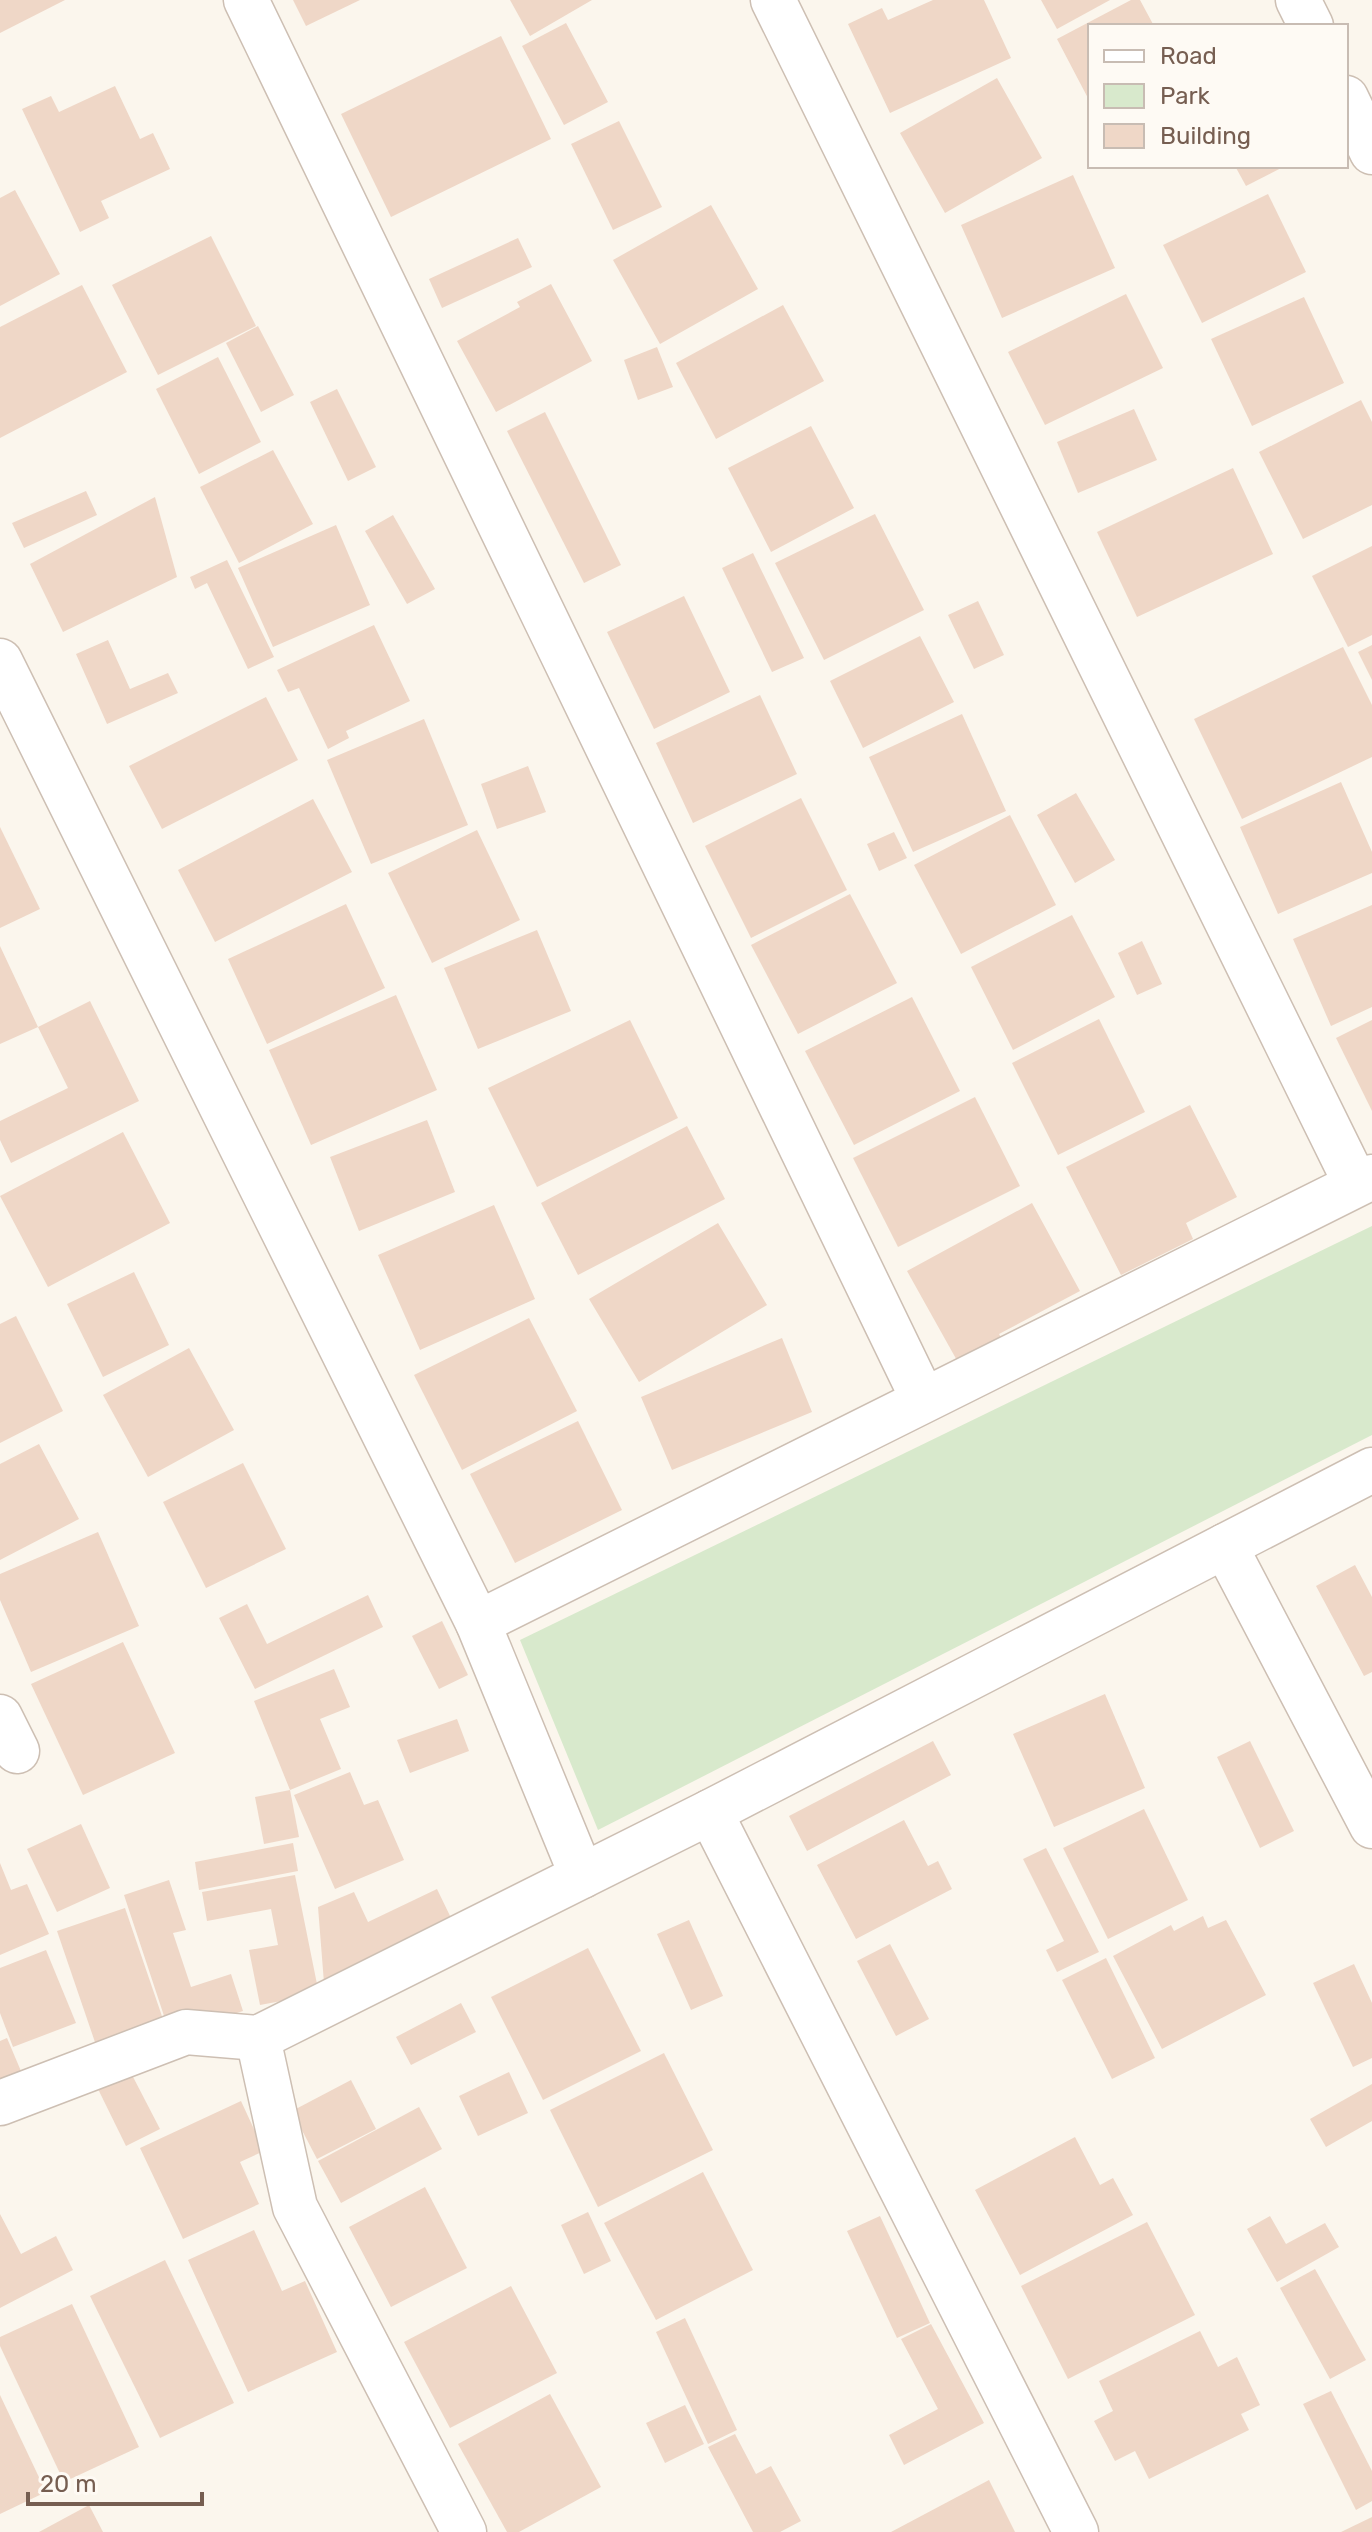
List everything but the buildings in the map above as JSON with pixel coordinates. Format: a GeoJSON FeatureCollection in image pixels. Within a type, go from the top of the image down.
{"type":"FeatureCollection","features":[{"type":"Feature","properties":{"kind":"street"},"geometry":{"type":"LineString","coordinates":[[246,0],[923,1399]]}},
{"type":"Feature","properties":{"kind":"street"},"geometry":{"type":"LineString","coordinates":[[478,1623],[1364,1180],[773,0]]}},
{"type":"Feature","properties":{"kind":"street"},"geometry":{"type":"LineString","coordinates":[[1298,0],[1310,24]]}},
{"type":"Feature","properties":{"kind":"street"},"geometry":{"type":"LineString","coordinates":[[1348,102],[1372,152]]}},
{"type":"Feature","properties":{"kind":"street"},"geometry":{"type":"LineString","coordinates":[[0,661],[478,1623],[582,1876]]}},
{"type":"Feature","properties":{"kind":"street"},"geometry":{"type":"LineString","coordinates":[[0,2103],[186,2032],[258,2038],[710,1812],[1372,1470]]}},
{"type":"Feature","properties":{"kind":"street"},"geometry":{"type":"LineString","coordinates":[[1225,1546],[1372,1826]]}},
{"type":"Feature","properties":{"kind":"street"},"geometry":{"type":"LineString","coordinates":[[710,1812],[1076,2532]]}},
{"type":"Feature","properties":{"kind":"street"},"geometry":{"type":"LineString","coordinates":[[258,2038],[295,2207],[464,2532]]}},
{"type":"Feature","properties":{"kind":"green space"},"geometry":{"type":"Polygon","coordinates":[[[1372,1226],[1372,1435],[598,1830],[520,1640],[1372,1226]]]}}]}
